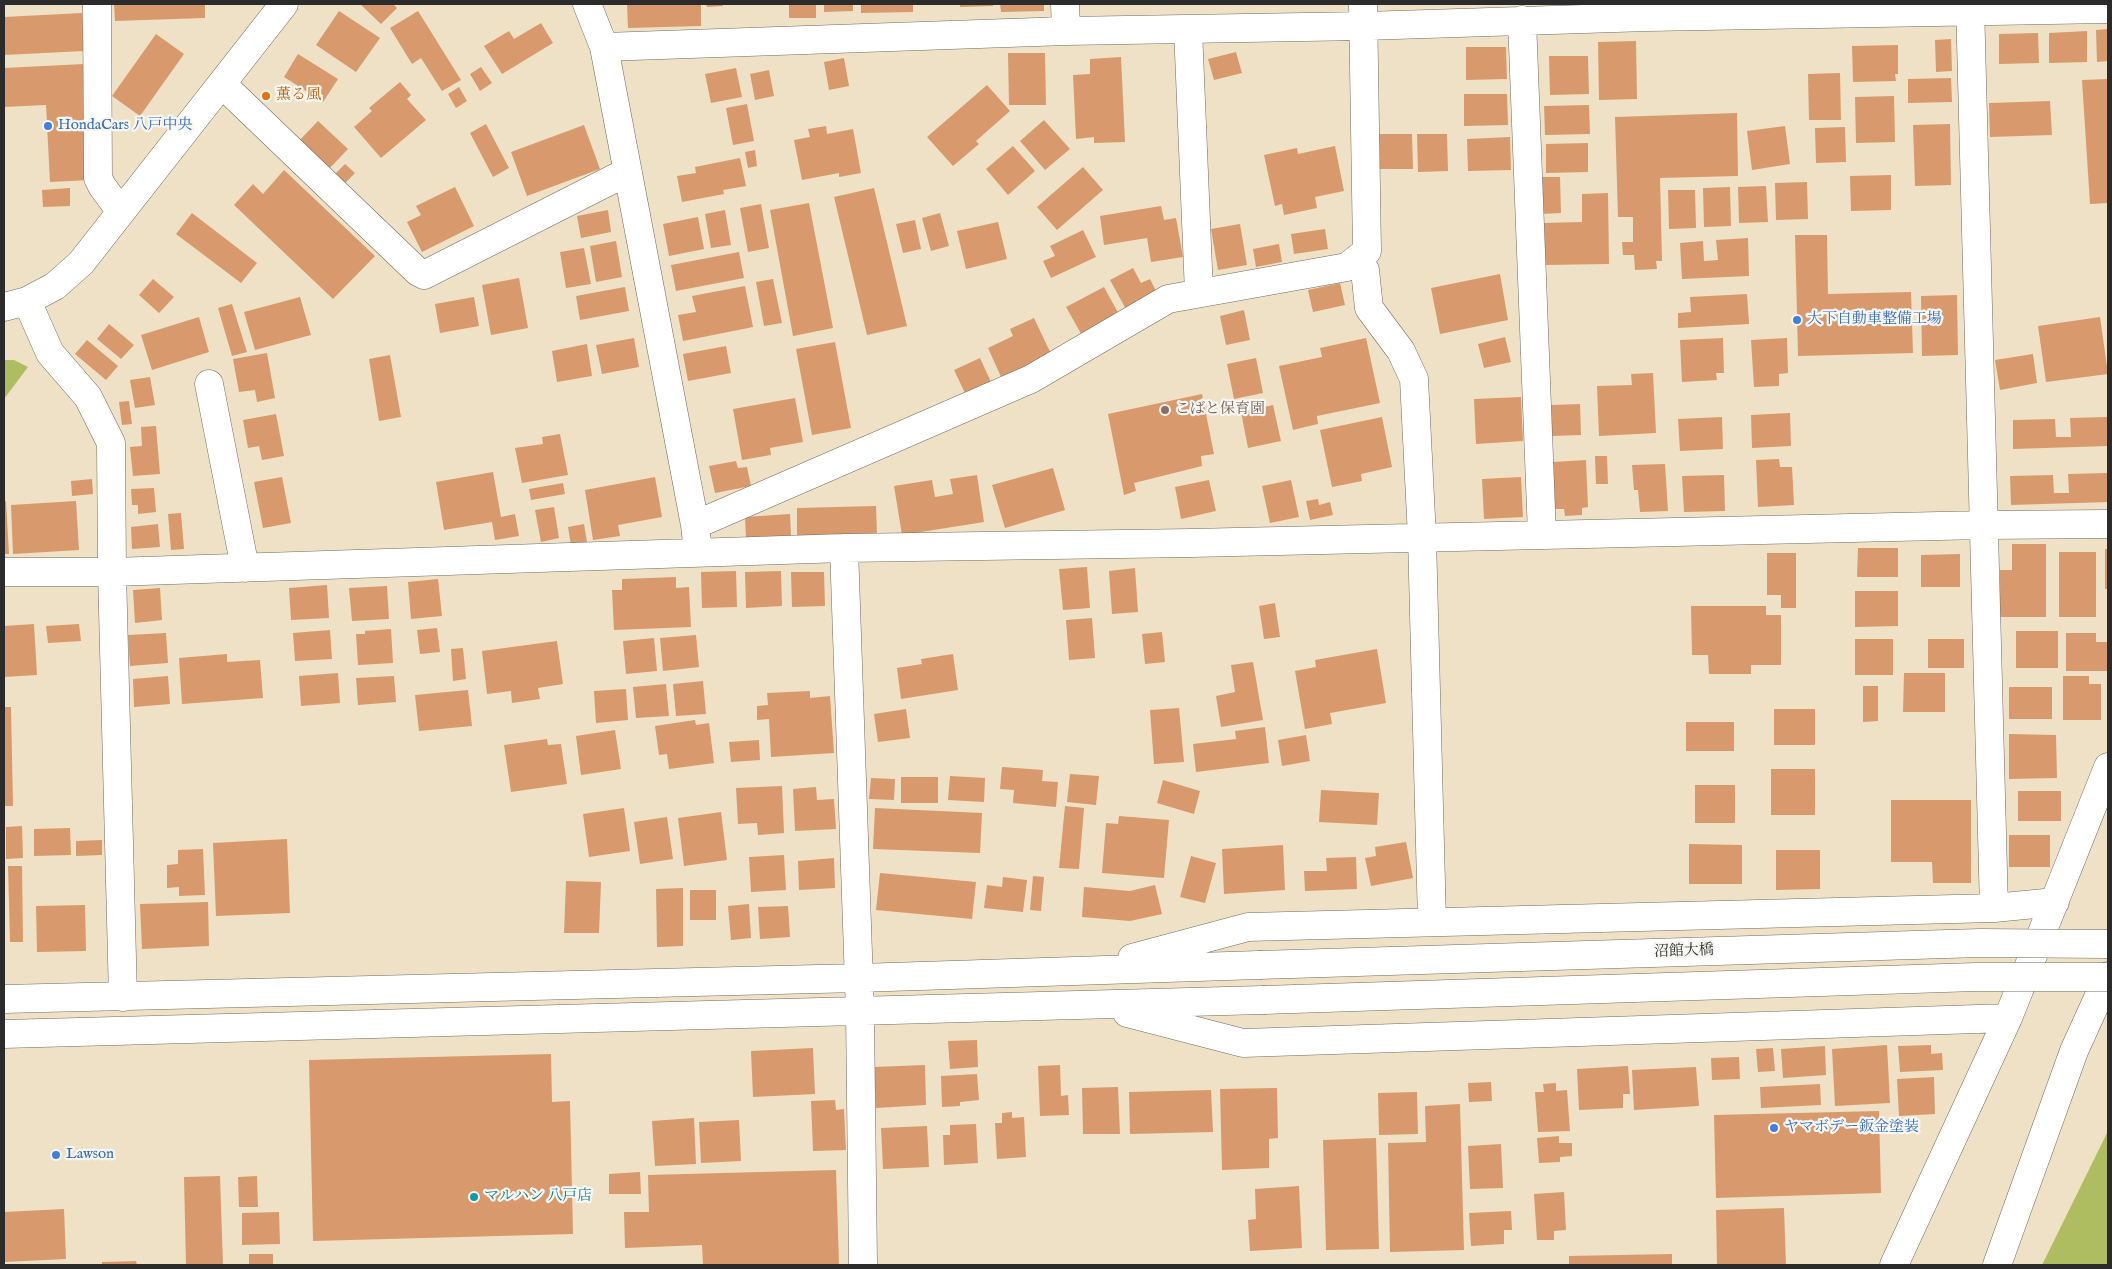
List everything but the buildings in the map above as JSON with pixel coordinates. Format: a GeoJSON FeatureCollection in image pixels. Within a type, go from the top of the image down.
{"type":"FeatureCollection","features":[{"type":"Feature","properties":{"kind":"street"},"geometry":{"type":"LineString","coordinates":[[97,4],[98,178],[122,212]]}},
{"type":"Feature","properties":{"kind":"street"},"geometry":{"type":"LineString","coordinates":[[123,997],[112,572],[111,443],[88,397],[50,353],[16,304],[55,286],[81,263],[284,4]]}},
{"type":"Feature","properties":{"kind":"street"},"geometry":{"type":"LineString","coordinates":[[587,4],[604,47],[695,525],[698,553]]}},
{"type":"Feature","properties":{"kind":"street"},"geometry":{"type":"LineString","coordinates":[[1065,4],[1066,31]]}},
{"type":"Feature","properties":{"kind":"street"},"geometry":{"type":"LineString","coordinates":[[1970,8],[1994,908]]}},
{"type":"Feature","properties":{"kind":"street"},"geometry":{"type":"LineString","coordinates":[[604,47],[1066,31],[1188,29],[1363,15],[1522,20],[1646,10],[2108,9]]}},
{"type":"Feature","properties":{"kind":"street"},"geometry":{"type":"LineString","coordinates":[[695,525],[1031,379],[1168,299],[1347,268],[1367,251],[1363,15]]}},
{"type":"Feature","properties":{"kind":"street"},"geometry":{"type":"LineString","coordinates":[[1522,20],[1542,535]]}},
{"type":"Feature","properties":{"kind":"street"},"geometry":{"type":"LineString","coordinates":[[1188,29],[1200,293]]}},
{"type":"Feature","properties":{"kind":"street"},"geometry":{"type":"LineString","coordinates":[[222,84],[418,272],[424,275],[627,172]]}},
{"type":"Feature","properties":{"kind":"street"},"geometry":{"type":"LineString","coordinates":[[1358,258],[1366,270],[1369,308],[1401,351],[1414,379],[1422,537],[1432,922]]}},
{"type":"Feature","properties":{"kind":"street"},"geometry":{"type":"LineString","coordinates":[[209,384],[245,568]]}},
{"type":"Feature","properties":{"kind":"street"},"geometry":{"type":"LineString","coordinates":[[4,572],[112,572],[844,548],[1171,544],[1983,525],[2108,524]]}},
{"type":"Feature","properties":{"kind":"street"},"geometry":{"type":"LineString","coordinates":[[844,548],[860,1012],[863,1265]]}},
{"type":"Feature","properties":{"kind":"street"},"geometry":{"type":"LineString","coordinates":[[1894,1265],[2008,1018],[2108,767]]}},
{"type":"Feature","properties":{"kind":"street"},"geometry":{"type":"LineString","coordinates":[[4,1000],[859,978],[1088,970],[1248,927],[1994,908],[2055,902]]}},
{"type":"Feature","properties":{"kind":"street","name":"沼館大橋"},"geometry":{"type":"LineString","coordinates":[[1088,970],[1980,943],[2108,944]]}},
{"type":"Feature","properties":{"kind":"street"},"geometry":{"type":"LineString","coordinates":[[4,1034],[860,1012],[1976,976],[2108,977],[2074,1051],[1997,1265]]}},
{"type":"Feature","properties":{"kind":"street"},"geometry":{"type":"LineString","coordinates":[[1095,1005],[1243,1043],[2008,1018]]}},
{"type":"Feature","properties":{"kind":"green space"},"geometry":{"type":"Polygon","coordinates":[[[4,360],[14,360],[28,367],[4,399],[4,360]]]}},
{"type":"Feature","properties":{"kind":"green space"},"geometry":{"type":"Polygon","coordinates":[[[2108,1131],[2108,1265],[2042,1265],[2108,1131]]]}},
{"type":"Feature","properties":{"kind":"place","name":"薫る風"},"geometry":{"type":"Point","coordinates":[266,96]}},
{"type":"Feature","properties":{"kind":"place","name":"HondaCars 八戸中央"},"geometry":{"type":"Point","coordinates":[48,126]}},
{"type":"Feature","properties":{"kind":"place","name":"大下自動車整備工場"},"geometry":{"type":"Point","coordinates":[1797,320]}},
{"type":"Feature","properties":{"kind":"place","name":"こばと保育園"},"geometry":{"type":"Point","coordinates":[1165,410]}},
{"type":"Feature","properties":{"kind":"place","name":"ヤマボデー鈑金塗装"},"geometry":{"type":"Point","coordinates":[1774,1128]}},
{"type":"Feature","properties":{"kind":"place","name":"Lawson"},"geometry":{"type":"Point","coordinates":[56,1155]}},
{"type":"Feature","properties":{"kind":"place","name":"マルハン 八戸店"},"geometry":{"type":"Point","coordinates":[474,1197]}}]}
